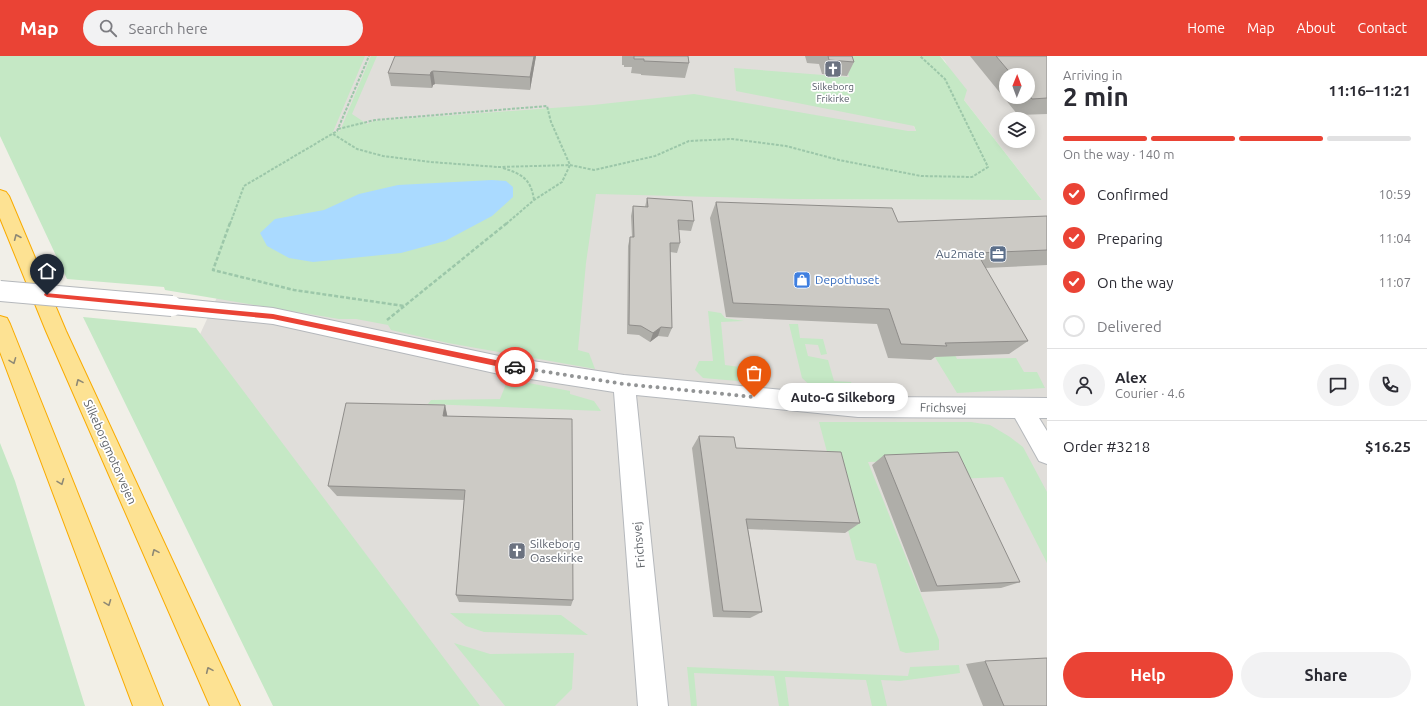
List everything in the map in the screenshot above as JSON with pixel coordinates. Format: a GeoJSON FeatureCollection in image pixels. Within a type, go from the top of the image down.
{"type":"FeatureCollection","features":[{"type":"Feature","properties":{"kind":"highway","name":"Silkeborgmotorvejen"},"geometry":{"type":"LineString","coordinates":[[0,196],[56,331],[225,706]]}},
{"type":"Feature","properties":{"kind":"highway"},"geometry":{"type":"LineString","coordinates":[[0,324],[148,706]]}},
{"type":"Feature","properties":{"kind":"street","name":"Frichsvej"},"geometry":{"type":"LineString","coordinates":[[0,291],[273,316],[499,365],[624,384],[858,407],[1047,408]]}},
{"type":"Feature","properties":{"kind":"street","name":"Frichsvej"},"geometry":{"type":"LineString","coordinates":[[624,384],[653,706]]}},
{"type":"Feature","properties":{"kind":"street"},"geometry":{"type":"LineString","coordinates":[[1022,409],[1047,453]]}},
{"type":"Feature","properties":{"kind":"path"},"geometry":{"type":"LineString","coordinates":[[338,129],[369,56]]}},
{"type":"Feature","properties":{"kind":"path"},"geometry":{"type":"LineString","coordinates":[[332,134],[357,149],[383,156],[431,162],[498,167],[570,165],[594,170],[655,156],[689,141],[732,139],[786,146],[839,160],[921,176],[972,177],[988,167],[945,79],[920,56]]}},
{"type":"Feature","properties":{"kind":"path"},"geometry":{"type":"LineString","coordinates":[[367,336],[500,230],[534,200],[562,182],[570,165],[551,122],[547,106],[375,120],[338,129],[244,186],[213,270],[294,290],[404,306]]}},
{"type":"Feature","properties":{"kind":"path"},"geometry":{"type":"LineString","coordinates":[[498,167],[521,173],[533,188],[534,200]]}},
{"type":"Feature","properties":{"kind":"shaded area"},"geometry":{"type":"Polygon","coordinates":[[[328,56],[883,56],[916,131],[909,131],[795,199],[1042,200],[1001,148],[1035,148],[1035,112],[999,112],[999,145],[964,100],[945,61],[940,56],[1047,56],[1047,706],[473,706],[196,343],[328,56]]]}},
{"type":"Feature","properties":{"kind":"green space"},"geometry":{"type":"Polygon","coordinates":[[[0,56],[365,56],[333,132],[340,131],[371,56],[377,56],[352,114],[367,124],[374,121],[593,105],[694,94],[908,131],[916,131],[914,126],[736,91],[734,68],[849,77],[842,56],[940,56],[967,90],[964,100],[999,145],[999,148],[1001,148],[1042,200],[795,199],[596,194],[586,263],[578,350],[589,353],[595,369],[448,343],[391,330],[388,325],[356,319],[339,319],[165,290],[164,287],[67,279],[0,136],[0,56]]]}},
{"type":"Feature","properties":{"kind":"green space"},"geometry":{"type":"Polygon","coordinates":[[[894,225],[957,359],[1016,358],[1024,372],[1037,372],[1045,388],[957,393],[933,354],[894,225]]]}},
{"type":"Feature","properties":{"kind":"green space"},"geometry":{"type":"Polygon","coordinates":[[[708,311],[721,313],[725,318],[744,321],[721,322],[725,365],[762,370],[761,383],[703,378],[695,370],[699,361],[713,361],[708,311]]]}},
{"type":"Feature","properties":{"kind":"green space"},"geometry":{"type":"Polygon","coordinates":[[[83,317],[196,328],[480,706],[273,706],[83,317]]]}},
{"type":"Feature","properties":{"kind":"green space"},"geometry":{"type":"Polygon","coordinates":[[[789,324],[798,324],[800,338],[823,339],[827,354],[821,355],[818,345],[805,344],[808,356],[828,360],[834,381],[851,382],[854,389],[814,389],[802,378],[789,324]]]}},
{"type":"Feature","properties":{"kind":"green space"},"geometry":{"type":"Polygon","coordinates":[[[508,379],[570,391],[570,394],[594,401],[601,411],[428,404],[431,400],[500,399],[508,379]]]}},
{"type":"Feature","properties":{"kind":"green space"},"geometry":{"type":"Polygon","coordinates":[[[819,422],[971,422],[990,425],[1010,437],[1023,447],[1047,492],[1047,563],[1003,477],[955,479],[946,460],[868,462],[939,640],[939,650],[906,653],[900,651],[876,564],[856,560],[819,422]]]}},
{"type":"Feature","properties":{"kind":"green space"},"geometry":{"type":"Polygon","coordinates":[[[0,443],[15,481],[85,706],[0,706],[0,443]]]}},
{"type":"Feature","properties":{"kind":"green space"},"geometry":{"type":"Polygon","coordinates":[[[450,613],[561,615],[588,635],[484,632],[466,626],[450,613]]]}},
{"type":"Feature","properties":{"kind":"green space"},"geometry":{"type":"Polygon","coordinates":[[[454,643],[490,654],[574,653],[572,689],[555,706],[505,706],[454,643]]]}},
{"type":"Feature","properties":{"kind":"green space"},"geometry":{"type":"Polygon","coordinates":[[[959,665],[960,673],[900,681],[881,680],[887,706],[872,706],[866,680],[785,677],[789,706],[779,706],[774,676],[694,673],[697,706],[691,706],[687,667],[908,676],[910,667],[959,665]]]}},
{"type":"Feature","properties":{"kind":"water"},"geometry":{"type":"Polygon","coordinates":[[[492,180],[506,181],[513,187],[513,197],[492,216],[445,241],[401,253],[313,262],[289,258],[267,246],[260,233],[275,219],[324,210],[359,194],[398,185],[492,180]]]}},
{"type":"Feature","properties":{"kind":"building"},"geometry":{"type":"Polygon","coordinates":[[[395,56],[534,56],[530,77],[433,71],[430,75],[388,73],[395,56]]]}},
{"type":"Feature","properties":{"kind":"building"},"geometry":{"type":"Polygon","coordinates":[[[634,56],[688,56],[689,63],[644,61],[644,59],[634,59],[634,56]]]}},
{"type":"Feature","properties":{"kind":"building"},"geometry":{"type":"Polygon","coordinates":[[[828,56],[852,56],[854,62],[829,60],[828,56]]]}},
{"type":"Feature","properties":{"kind":"building"},"geometry":{"type":"Polygon","coordinates":[[[996,56],[1047,56],[1047,98],[1035,99],[1035,68],[1006,68],[996,56]]]}},
{"type":"Feature","properties":{"kind":"building"},"geometry":{"type":"Polygon","coordinates":[[[647,198],[692,201],[694,221],[678,220],[680,243],[670,243],[672,328],[661,327],[653,333],[641,326],[629,325],[630,237],[634,237],[633,206],[648,207],[647,198]]]}},
{"type":"Feature","properties":{"kind":"building"},"geometry":{"type":"Polygon","coordinates":[[[716,202],[892,208],[898,222],[1047,216],[1047,250],[977,253],[1028,341],[945,343],[947,346],[901,344],[889,309],[733,303],[716,202]]]}},
{"type":"Feature","properties":{"kind":"building","name":"Silkeborg Oasekirke"},"geometry":{"type":"Polygon","coordinates":[[[346,403],[445,405],[443,416],[572,419],[573,600],[456,595],[465,490],[328,486],[346,403]]]}},
{"type":"Feature","properties":{"kind":"building"},"geometry":{"type":"Polygon","coordinates":[[[699,436],[734,437],[736,448],[841,452],[860,523],[746,519],[762,612],[723,611],[699,436]]]}},
{"type":"Feature","properties":{"kind":"building"},"geometry":{"type":"Polygon","coordinates":[[[958,452],[1020,582],[937,586],[884,455],[958,452]]]}},
{"type":"Feature","properties":{"kind":"building"},"geometry":{"type":"Polygon","coordinates":[[[1047,658],[1047,706],[1004,706],[985,661],[1047,658]]]}},
{"type":"Feature","properties":{"kind":"way so far"},"geometry":{"type":"LineString","coordinates":[[515,367],[624,384],[754,397]]}},
{"type":"Feature","properties":{"kind":"place","name":"Silkeborg Frikirke"},"geometry":{"type":"Point","coordinates":[833,69]}},
{"type":"Feature","properties":{"kind":"place","name":"Au2mate"},"geometry":{"type":"Point","coordinates":[998,254]}},
{"type":"Feature","properties":{"kind":"place","name":"Depothuset"},"geometry":{"type":"Point","coordinates":[802,280]}},
{"type":"Feature","properties":{"kind":"place","name":"Auto-G Silkeborg"},"geometry":{"type":"Point","coordinates":[754,397]}},
{"type":"Feature","properties":{"kind":"place","name":"Silkeborg Oasekirke"},"geometry":{"type":"Point","coordinates":[517,551]}},
{"type":"Feature","properties":{"kind":"route"},"geometry":{"type":"LineString","coordinates":[[47,295],[273,316],[499,365],[515,367]]}}]}
